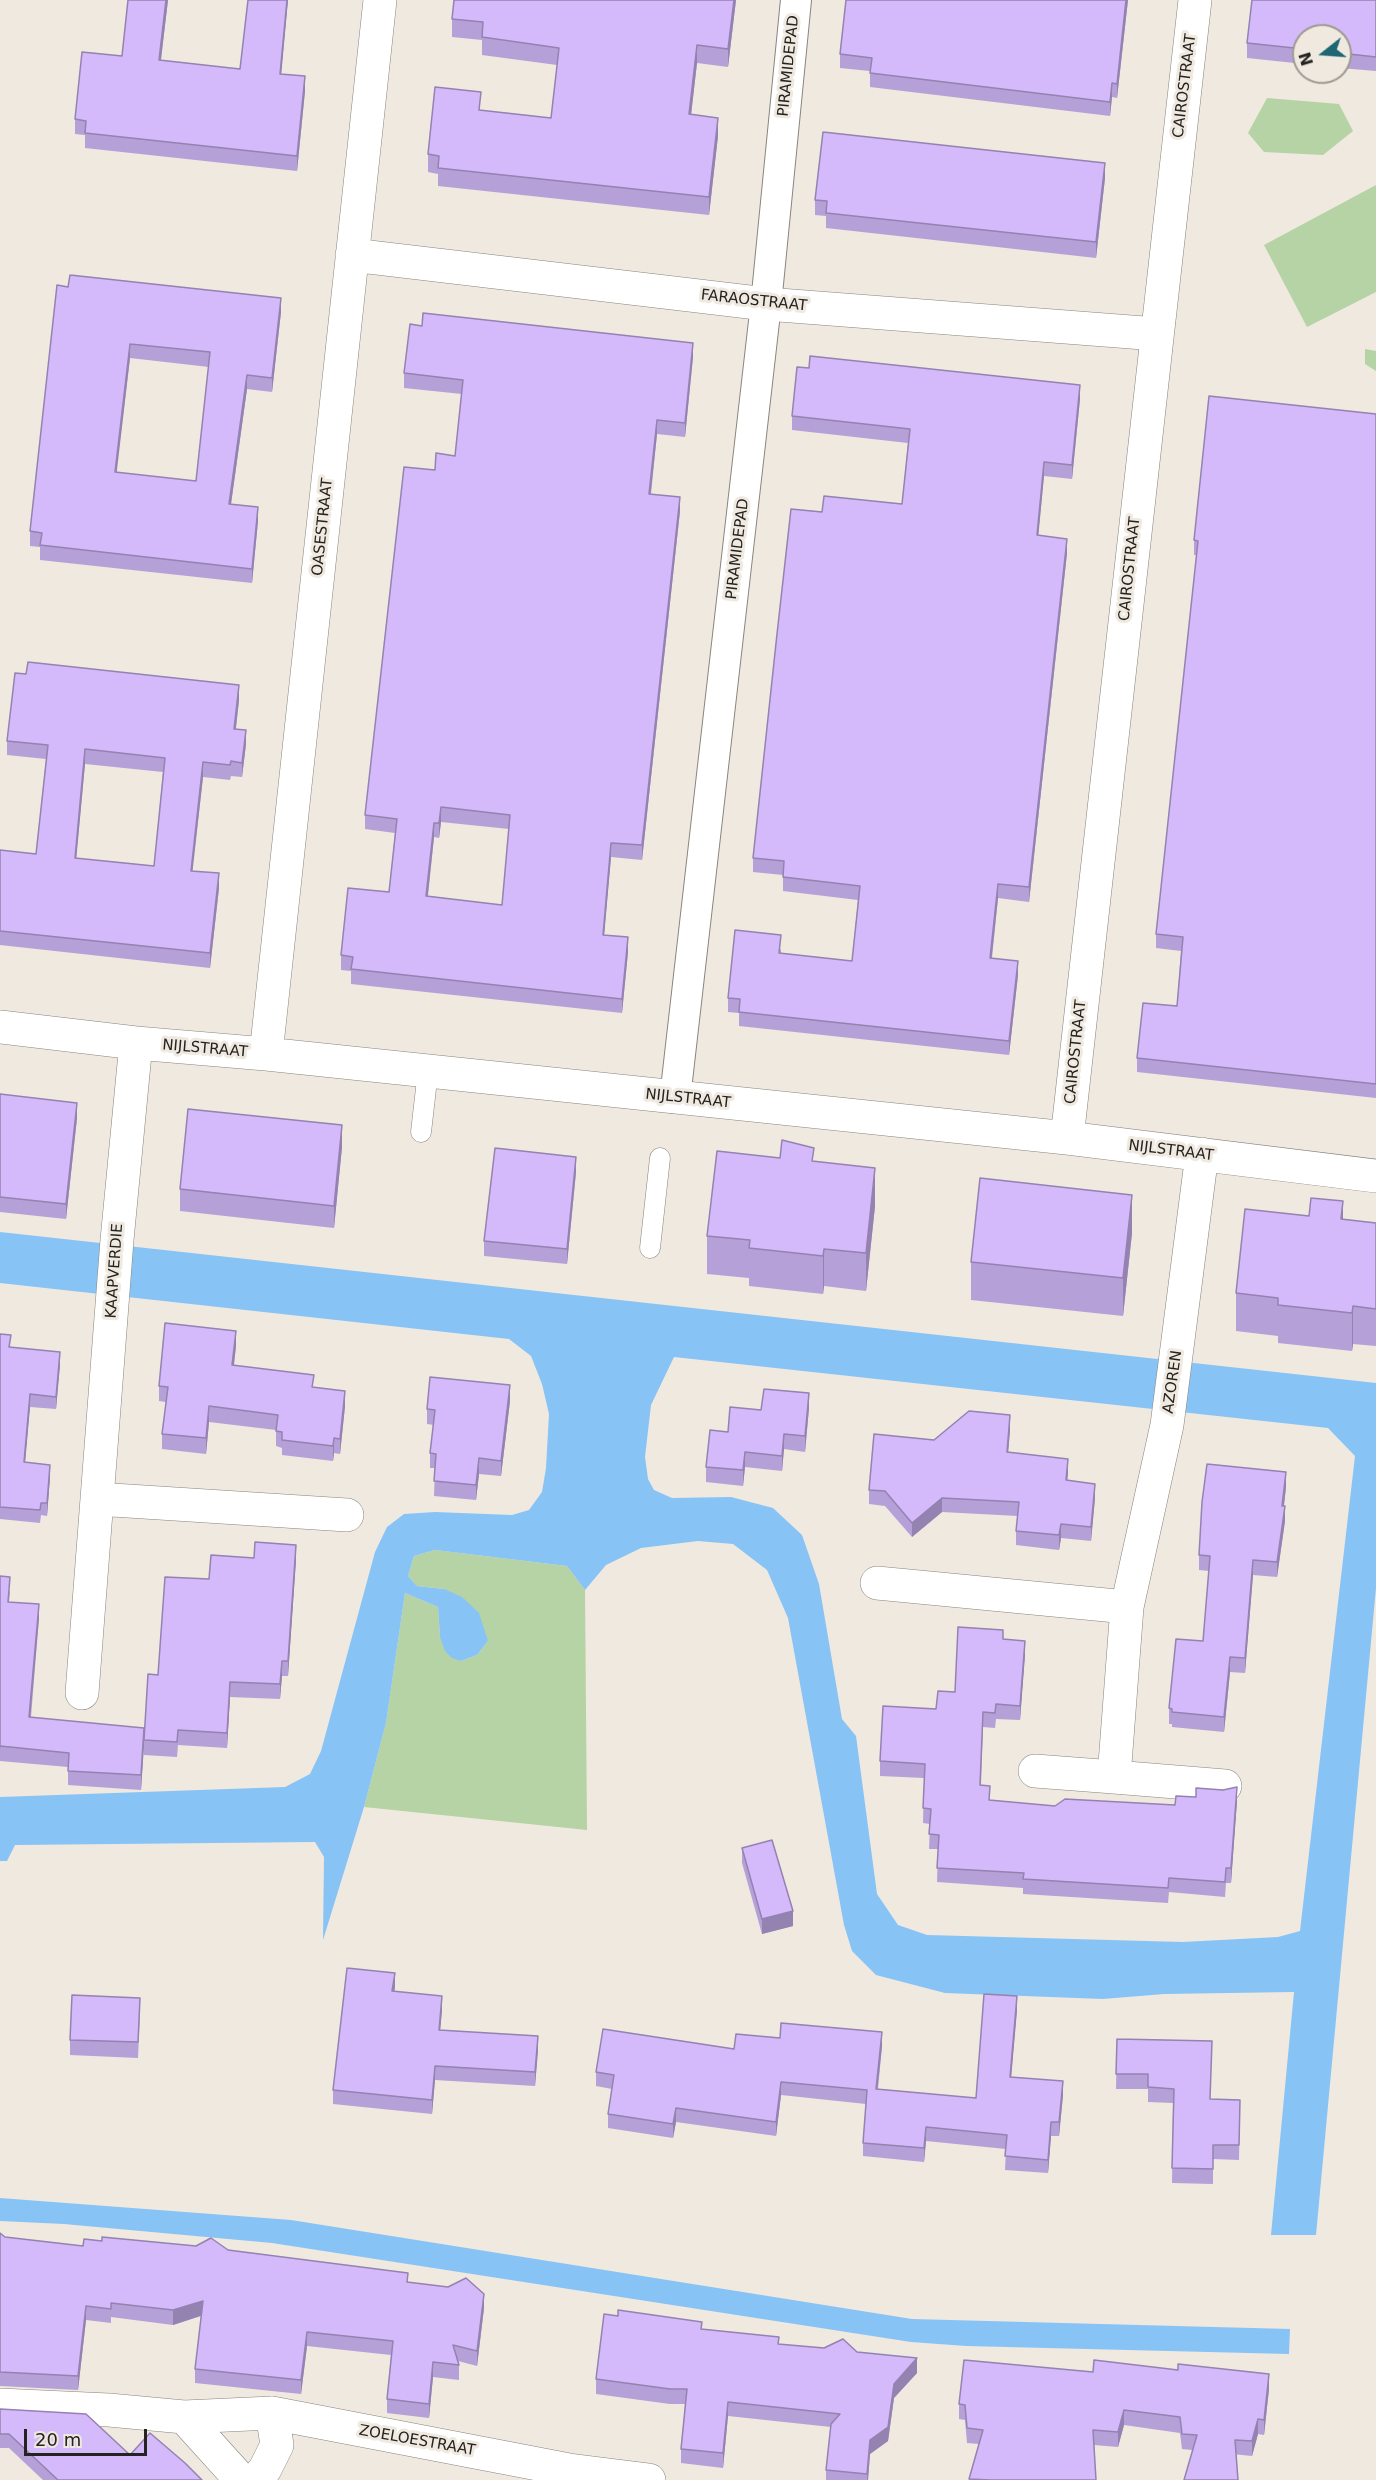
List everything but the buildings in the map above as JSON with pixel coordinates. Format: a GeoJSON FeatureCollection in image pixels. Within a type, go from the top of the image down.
{"type":"FeatureCollection","features":[{"type":"Feature","properties":{"kind":"street","name":"OASESTRAAT"},"geometry":{"type":"LineString","coordinates":[[266,1054],[380,0]]}},
{"type":"Feature","properties":{"kind":"street","name":"PIRAMIDEPAD"},"geometry":{"type":"LineString","coordinates":[[675,1098],[766,304],[796,0]]}},
{"type":"Feature","properties":{"kind":"street","name":"CAIROSTRAAT"},"geometry":{"type":"LineString","coordinates":[[1067,1138],[1195,0]]}},
{"type":"Feature","properties":{"kind":"street","name":"FARAOSTRAAT"},"geometry":{"type":"LineString","coordinates":[[352,255],[766,304],[1157,334]]}},
{"type":"Feature","properties":{"kind":"street","name":"NIJLSTRAAT"},"geometry":{"type":"LineString","coordinates":[[0,1027],[136,1043],[266,1054],[1067,1138],[1376,1176]]}},
{"type":"Feature","properties":{"kind":"street","name":"KAAPVERDIE"},"geometry":{"type":"LineString","coordinates":[[82,1693],[117,1240],[136,1043]]}},
{"type":"Feature","properties":{"kind":"street","name":"AZOREN"},"geometry":{"type":"LineString","coordinates":[[1114,1777],[1127,1607],[1167,1425],[1202,1154]]}},
{"type":"Feature","properties":{"kind":"street"},"geometry":{"type":"LineString","coordinates":[[97,1499],[347,1515]]}},
{"type":"Feature","properties":{"kind":"street"},"geometry":{"type":"LineString","coordinates":[[877,1583],[1127,1607]]}},
{"type":"Feature","properties":{"kind":"street"},"geometry":{"type":"LineString","coordinates":[[1035,1771],[1225,1786]]}},
{"type":"Feature","properties":{"kind":"street","name":"ZOELOESTRAAT"},"geometry":{"type":"LineString","coordinates":[[0,2405],[109,2410],[184,2417],[272,2413],[569,2470],[648,2480]]}},
{"type":"Feature","properties":{"kind":"street"},"geometry":{"type":"LineString","coordinates":[[256,2480],[265,2469],[277,2445],[272,2413]]}},
{"type":"Feature","properties":{"kind":"street"},"geometry":{"type":"LineString","coordinates":[[184,2417],[241,2480]]}},
{"type":"Feature","properties":{"kind":"lane"},"geometry":{"type":"LineString","coordinates":[[421,1132],[428,1071]]}},
{"type":"Feature","properties":{"kind":"lane"},"geometry":{"type":"LineString","coordinates":[[650,1248],[660,1158]]}},
{"type":"Feature","properties":{"kind":"green space"},"geometry":{"type":"Polygon","coordinates":[[[1267,98],[1339,104],[1353,131],[1323,155],[1264,152],[1248,133],[1267,98]]]}},
{"type":"Feature","properties":{"kind":"green space"},"geometry":{"type":"Polygon","coordinates":[[[1376,185],[1376,292],[1307,327],[1264,245],[1376,185]]]}},
{"type":"Feature","properties":{"kind":"green space"},"geometry":{"type":"Polygon","coordinates":[[[1365,349],[1376,351],[1376,371],[1365,364],[1365,349]]]}},
{"type":"Feature","properties":{"kind":"green space"},"geometry":{"type":"Polygon","coordinates":[[[435,1550],[567,1566],[585,1590],[587,1830],[364,1807],[386,1723],[405,1593],[438,1607],[440,1637],[461,1661],[477,1655],[488,1641],[444,1589],[417,1586],[408,1576],[414,1556],[435,1550]]]}},
{"type":"Feature","properties":{"kind":"water"},"geometry":{"type":"Polygon","coordinates":[[[0,1232],[1376,1383],[1376,1588],[1316,2235],[1271,2235],[1294,1992],[1164,1994],[1103,1999],[945,1993],[876,1975],[852,1951],[844,1925],[788,1618],[767,1570],[733,1544],[698,1541],[641,1548],[606,1565],[585,1590],[567,1566],[435,1550],[414,1556],[408,1576],[417,1586],[444,1589],[462,1597],[479,1613],[488,1641],[477,1655],[461,1661],[452,1658],[445,1651],[440,1637],[438,1607],[405,1593],[386,1723],[364,1807],[323,1940],[324,1857],[315,1842],[15,1845],[7,1861],[0,1861],[0,1797],[285,1787],[310,1774],[321,1751],[375,1552],[387,1527],[404,1514],[435,1512],[512,1515],[529,1510],[542,1492],[546,1468],[549,1414],[542,1384],[531,1356],[509,1339],[0,1283],[0,1232]],[[674,1357],[651,1405],[645,1457],[648,1479],[654,1490],[672,1498],[731,1497],[773,1508],[802,1535],[819,1584],[842,1719],[856,1736],[877,1894],[898,1925],[927,1935],[1183,1942],[1278,1937],[1300,1931],[1355,1456],[1328,1428],[674,1357]]]}},
{"type":"Feature","properties":{"kind":"water"},"geometry":{"type":"Polygon","coordinates":[[[0,2198],[291,2220],[912,2319],[1290,2329],[1289,2354],[966,2346],[911,2342],[272,2243],[64,2224],[0,2221],[0,2198]]]}}]}
